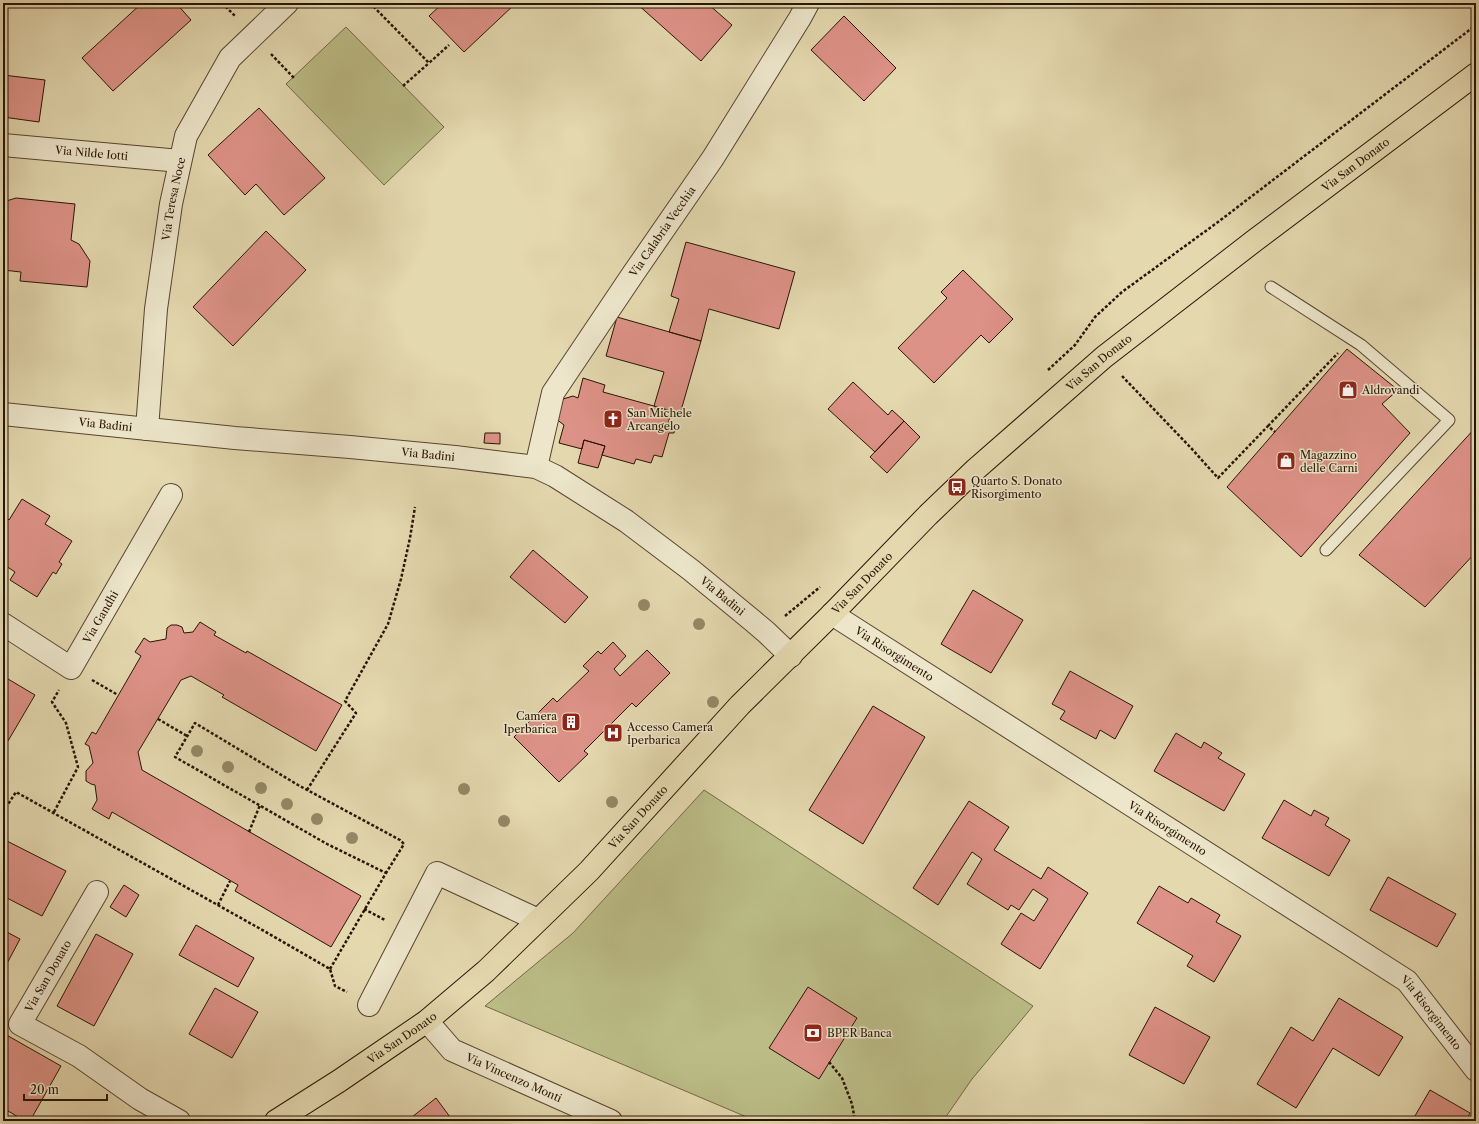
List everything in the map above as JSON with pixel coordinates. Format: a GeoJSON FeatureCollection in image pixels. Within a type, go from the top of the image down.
{"type":"FeatureCollection","features":[{"type":"Feature","properties":{"kind":"main road","name":"Via San Donato"},"geometry":{"type":"LineString","coordinates":[[276,1121],[339,1081],[427,1020],[486,971],[589,871],[740,705],[791,656],[928,515],[976,469],[1104,357],[1254,241],[1476,74]]}},
{"type":"Feature","properties":{"kind":"street","name":"Via Teresa Noce"},"geometry":{"type":"LineString","coordinates":[[147,429],[156,309],[171,204],[186,136],[230,58],[287,3]]}},
{"type":"Feature","properties":{"kind":"street","name":"Via Calabria Vecchia"},"geometry":{"type":"LineString","coordinates":[[536,467],[553,393],[713,158],[808,3]]}},
{"type":"Feature","properties":{"kind":"street","name":"Via Nilde Iotti"},"geometry":{"type":"LineString","coordinates":[[3,145],[180,161]]}},
{"type":"Feature","properties":{"kind":"street","name":"Via Badini"},"geometry":{"type":"LineString","coordinates":[[3,414],[235,438],[455,457],[536,467],[555,476],[626,521],[691,570],[758,624],[791,656]]}},
{"type":"Feature","properties":{"kind":"street","name":"Via Gandhi"},"geometry":{"type":"LineString","coordinates":[[71,668],[171,495]]}},
{"type":"Feature","properties":{"kind":"street","name":"Via Risorgimento"},"geometry":{"type":"LineString","coordinates":[[832,614],[1406,982],[1476,1070]]}},
{"type":"Feature","properties":{"kind":"street"},"geometry":{"type":"LineString","coordinates":[[3,624],[71,668]]}},
{"type":"Feature","properties":{"kind":"street"},"geometry":{"type":"LineString","coordinates":[[369,1005],[437,873],[538,920]]}},
{"type":"Feature","properties":{"kind":"street","name":"Via San Donato"},"geometry":{"type":"LineString","coordinates":[[97,892],[20,1024],[78,1056],[140,1099],[179,1121]]}},
{"type":"Feature","properties":{"kind":"street","name":"Via Vincenzo Monti"},"geometry":{"type":"LineString","coordinates":[[427,1020],[452,1050],[611,1121]]}},
{"type":"Feature","properties":{"kind":"lane"},"geometry":{"type":"LineString","coordinates":[[1271,287],[1361,345],[1449,420],[1326,550]]}},
{"type":"Feature","properties":{"kind":"path"},"geometry":{"type":"LineString","coordinates":[[370,3],[429,63]]}},
{"type":"Feature","properties":{"kind":"path"},"geometry":{"type":"LineString","coordinates":[[254,35],[294,78]]}},
{"type":"Feature","properties":{"kind":"path"},"geometry":{"type":"LineString","coordinates":[[404,86],[449,45]]}},
{"type":"Feature","properties":{"kind":"path"},"geometry":{"type":"LineString","coordinates":[[1081,336],[1104,357],[1145,402],[1192,448],[1218,478],[1352,339]]}},
{"type":"Feature","properties":{"kind":"path"},"geometry":{"type":"LineString","coordinates":[[1268,426],[1275,432]]}},
{"type":"Feature","properties":{"kind":"path"},"geometry":{"type":"LineString","coordinates":[[307,790],[356,713],[345,701],[388,624],[401,579],[415,507]]}},
{"type":"Feature","properties":{"kind":"path"},"geometry":{"type":"LineString","coordinates":[[54,812],[78,767],[66,723],[52,702],[71,668]]}},
{"type":"Feature","properties":{"kind":"path"},"geometry":{"type":"LineString","coordinates":[[158,719],[187,736]]}},
{"type":"Feature","properties":{"kind":"path"},"geometry":{"type":"LineString","coordinates":[[330,969],[404,844],[307,790],[195,723],[175,757],[327,844],[386,873]]}},
{"type":"Feature","properties":{"kind":"path"},"geometry":{"type":"LineString","coordinates":[[3,812],[16,792],[54,812],[330,969],[335,986],[369,1005]]}},
{"type":"Feature","properties":{"kind":"path"},"geometry":{"type":"LineString","coordinates":[[249,832],[260,805]]}},
{"type":"Feature","properties":{"kind":"path"},"geometry":{"type":"LineString","coordinates":[[218,905],[230,881]]}},
{"type":"Feature","properties":{"kind":"path"},"geometry":{"type":"LineString","coordinates":[[829,1062],[842,1078],[852,1104],[855,1121]]}},
{"type":"Feature","properties":{"kind":"green space"},"geometry":{"type":"Polygon","coordinates":[[[346,27],[444,127],[384,185],[286,84],[346,27]]]}},
{"type":"Feature","properties":{"kind":"green space"},"geometry":{"type":"Polygon","coordinates":[[[704,790],[1033,1006],[972,1079],[943,1121],[756,1121],[485,1006],[573,933],[704,790]]]}},
{"type":"Feature","properties":{"kind":"building"},"geometry":{"type":"Polygon","coordinates":[[[142,3],[176,3],[191,20],[113,91],[82,58],[142,3]]]}},
{"type":"Feature","properties":{"kind":"building"},"geometry":{"type":"Polygon","coordinates":[[[443,3],[516,3],[464,52],[429,16],[443,3]]]}},
{"type":"Feature","properties":{"kind":"building"},"geometry":{"type":"Polygon","coordinates":[[[636,3],[707,3],[732,25],[701,61],[636,3]]]}},
{"type":"Feature","properties":{"kind":"building"},"geometry":{"type":"Polygon","coordinates":[[[844,16],[896,68],[864,101],[811,50],[844,16]]]}},
{"type":"Feature","properties":{"kind":"building"},"geometry":{"type":"Polygon","coordinates":[[[3,75],[45,80],[39,122],[3,117],[3,75]]]}},
{"type":"Feature","properties":{"kind":"building"},"geometry":{"type":"Polygon","coordinates":[[[259,108],[325,178],[284,215],[256,184],[245,195],[208,155],[259,108]]]}},
{"type":"Feature","properties":{"kind":"building"},"geometry":{"type":"Polygon","coordinates":[[[16,198],[75,204],[71,240],[79,244],[90,261],[87,287],[20,281],[21,272],[3,270],[3,202],[16,198]]]}},
{"type":"Feature","properties":{"kind":"building"},"geometry":{"type":"Polygon","coordinates":[[[266,231],[306,270],[233,346],[193,307],[266,231]]]}},
{"type":"Feature","properties":{"kind":"building"},"geometry":{"type":"Polygon","coordinates":[[[686,242],[795,272],[779,329],[709,309],[701,341],[669,332],[679,299],[671,296],[686,242]]]}},
{"type":"Feature","properties":{"kind":"building"},"geometry":{"type":"Polygon","coordinates":[[[963,270],[1013,319],[989,343],[981,335],[934,383],[898,348],[947,298],[941,292],[963,270]]]}},
{"type":"Feature","properties":{"kind":"building"},"geometry":{"type":"Polygon","coordinates":[[[617,317],[701,341],[680,414],[654,406],[664,372],[606,356],[617,317]]]}},
{"type":"Feature","properties":{"kind":"building"},"geometry":{"type":"Polygon","coordinates":[[[1347,349],[1398,390],[1382,404],[1410,433],[1301,557],[1227,487],[1347,349]]]}},
{"type":"Feature","properties":{"kind":"building","name":"San Michele Arcangelo"},"geometry":{"type":"Polygon","coordinates":[[[583,378],[605,385],[603,392],[672,411],[668,423],[675,427],[674,433],[669,433],[662,457],[654,455],[651,463],[636,459],[634,464],[602,455],[605,446],[584,440],[582,449],[559,443],[564,425],[554,416],[563,399],[573,396],[578,398],[583,378]]]}},
{"type":"Feature","properties":{"kind":"building"},"geometry":{"type":"Polygon","coordinates":[[[853,382],[888,415],[892,410],[904,421],[875,452],[828,409],[853,382]]]}},
{"type":"Feature","properties":{"kind":"building"},"geometry":{"type":"Polygon","coordinates":[[[904,421],[920,437],[887,473],[870,457],[904,421]]]}},
{"type":"Feature","properties":{"kind":"building"},"geometry":{"type":"Polygon","coordinates":[[[1476,427],[1476,552],[1425,607],[1359,555],[1476,427]]]}},
{"type":"Feature","properties":{"kind":"building"},"geometry":{"type":"Polygon","coordinates":[[[485,433],[500,433],[500,444],[484,443],[485,433]]]}},
{"type":"Feature","properties":{"kind":"building"},"geometry":{"type":"Polygon","coordinates":[[[584,440],[605,446],[598,468],[578,463],[584,440]]]}},
{"type":"Feature","properties":{"kind":"building"},"geometry":{"type":"Polygon","coordinates":[[[22,499],[50,516],[45,524],[72,541],[59,562],[62,564],[56,574],[53,572],[37,597],[10,580],[15,572],[3,564],[3,524],[7,518],[9,520],[22,499]]]}},
{"type":"Feature","properties":{"kind":"building"},"geometry":{"type":"Polygon","coordinates":[[[533,550],[588,597],[565,623],[510,577],[533,550]]]}},
{"type":"Feature","properties":{"kind":"building"},"geometry":{"type":"Polygon","coordinates":[[[973,590],[1023,620],[991,673],[941,644],[973,590]]]}},
{"type":"Feature","properties":{"kind":"building"},"geometry":{"type":"Polygon","coordinates":[[[200,622],[216,632],[214,635],[246,653],[247,651],[342,705],[316,751],[222,697],[224,695],[191,676],[181,680],[138,752],[142,770],[361,896],[331,947],[235,891],[238,885],[112,812],[109,819],[92,809],[97,800],[95,785],[86,781],[86,771],[93,763],[89,746],[85,744],[92,732],[96,734],[141,656],[135,652],[144,638],[150,642],[166,639],[167,628],[171,625],[182,627],[184,633],[193,632],[200,622]]]}},
{"type":"Feature","properties":{"kind":"building","name":"Camera Iperbarica"},"geometry":{"type":"Polygon","coordinates":[[[613,642],[626,656],[614,669],[620,676],[647,650],[670,673],[636,707],[632,703],[584,751],[588,754],[559,782],[514,737],[553,698],[557,702],[589,671],[583,666],[598,651],[601,654],[613,642]]]}},
{"type":"Feature","properties":{"kind":"building"},"geometry":{"type":"Polygon","coordinates":[[[1070,671],[1133,706],[1115,739],[1100,730],[1096,739],[1060,719],[1065,711],[1052,704],[1070,671]]]}},
{"type":"Feature","properties":{"kind":"building"},"geometry":{"type":"Polygon","coordinates":[[[3,676],[35,695],[8,741],[3,737],[3,676]]]}},
{"type":"Feature","properties":{"kind":"building"},"geometry":{"type":"Polygon","coordinates":[[[873,706],[925,737],[863,844],[809,810],[873,706]]]}},
{"type":"Feature","properties":{"kind":"building"},"geometry":{"type":"Polygon","coordinates":[[[1176,733],[1201,748],[1204,742],[1222,753],[1218,758],[1245,774],[1224,811],[1154,771],[1176,733]]]}},
{"type":"Feature","properties":{"kind":"building"},"geometry":{"type":"Polygon","coordinates":[[[1284,800],[1311,816],[1314,810],[1329,818],[1325,825],[1350,840],[1329,876],[1262,838],[1284,800]]]}},
{"type":"Feature","properties":{"kind":"building"},"geometry":{"type":"Polygon","coordinates":[[[969,801],[1009,827],[994,850],[1041,879],[1048,867],[1088,893],[1040,969],[1001,944],[1021,913],[1034,921],[1048,899],[1033,889],[1019,910],[1011,905],[1008,910],[967,884],[982,859],[972,852],[938,905],[913,888],[969,801]]]}},
{"type":"Feature","properties":{"kind":"building"},"geometry":{"type":"Polygon","coordinates":[[[3,839],[66,871],[42,916],[3,896],[3,839]]]}},
{"type":"Feature","properties":{"kind":"building"},"geometry":{"type":"Polygon","coordinates":[[[1388,877],[1456,914],[1437,947],[1370,910],[1388,877]]]}},
{"type":"Feature","properties":{"kind":"building"},"geometry":{"type":"Polygon","coordinates":[[[124,885],[139,895],[126,917],[110,907],[124,885]]]}},
{"type":"Feature","properties":{"kind":"building"},"geometry":{"type":"Polygon","coordinates":[[[1159,886],[1188,903],[1191,898],[1220,915],[1216,922],[1241,936],[1214,982],[1187,966],[1193,956],[1137,923],[1159,886]]]}},
{"type":"Feature","properties":{"kind":"building"},"geometry":{"type":"Polygon","coordinates":[[[196,925],[254,958],[238,987],[179,955],[196,925]]]}},
{"type":"Feature","properties":{"kind":"building"},"geometry":{"type":"Polygon","coordinates":[[[3,930],[20,939],[3,971],[3,930]]]}},
{"type":"Feature","properties":{"kind":"building"},"geometry":{"type":"Polygon","coordinates":[[[96,934],[133,954],[94,1026],[57,1006],[96,934]]]}},
{"type":"Feature","properties":{"kind":"building","name":"BPER Banca"},"geometry":{"type":"Polygon","coordinates":[[[808,987],[857,1018],[819,1079],[769,1048],[808,987]]]}},
{"type":"Feature","properties":{"kind":"building"},"geometry":{"type":"Polygon","coordinates":[[[215,988],[258,1012],[232,1058],[189,1034],[215,988]]]}},
{"type":"Feature","properties":{"kind":"building"},"geometry":{"type":"Polygon","coordinates":[[[1339,998],[1403,1037],[1379,1076],[1333,1048],[1296,1108],[1257,1084],[1291,1027],[1313,1041],[1339,998]]]}},
{"type":"Feature","properties":{"kind":"building"},"geometry":{"type":"Polygon","coordinates":[[[1155,1007],[1210,1037],[1184,1084],[1129,1055],[1155,1007]]]}},
{"type":"Feature","properties":{"kind":"building"},"geometry":{"type":"Polygon","coordinates":[[[3,1033],[61,1066],[30,1121],[25,1121],[3,1108],[3,1033]]]}},
{"type":"Feature","properties":{"kind":"building"},"geometry":{"type":"Polygon","coordinates":[[[1430,1090],[1470,1113],[1466,1121],[1412,1121],[1430,1090]]]}},
{"type":"Feature","properties":{"kind":"building"},"geometry":{"type":"Polygon","coordinates":[[[436,1098],[453,1121],[407,1121],[436,1098]]]}},
{"type":"Feature","properties":{"kind":"place","name":"Aldrovandi"},"geometry":{"type":"Point","coordinates":[1348,390]}},
{"type":"Feature","properties":{"kind":"place","name":"San Michele Arcangelo"},"geometry":{"type":"Point","coordinates":[613,419]}},
{"type":"Feature","properties":{"kind":"place","name":"Magazzino delle Carni"},"geometry":{"type":"Point","coordinates":[1286,461]}},
{"type":"Feature","properties":{"kind":"place","name":"Quarto S. Donato Risorgimento"},"geometry":{"type":"Point","coordinates":[957,487]}},
{"type":"Feature","properties":{"kind":"place","name":"Camera Iperbarica"},"geometry":{"type":"Point","coordinates":[571,722]}},
{"type":"Feature","properties":{"kind":"place","name":"Accesso Camera Iperbarica"},"geometry":{"type":"Point","coordinates":[613,733]}},
{"type":"Feature","properties":{"kind":"place","name":"BPER Banca"},"geometry":{"type":"Point","coordinates":[813,1033]}}]}
